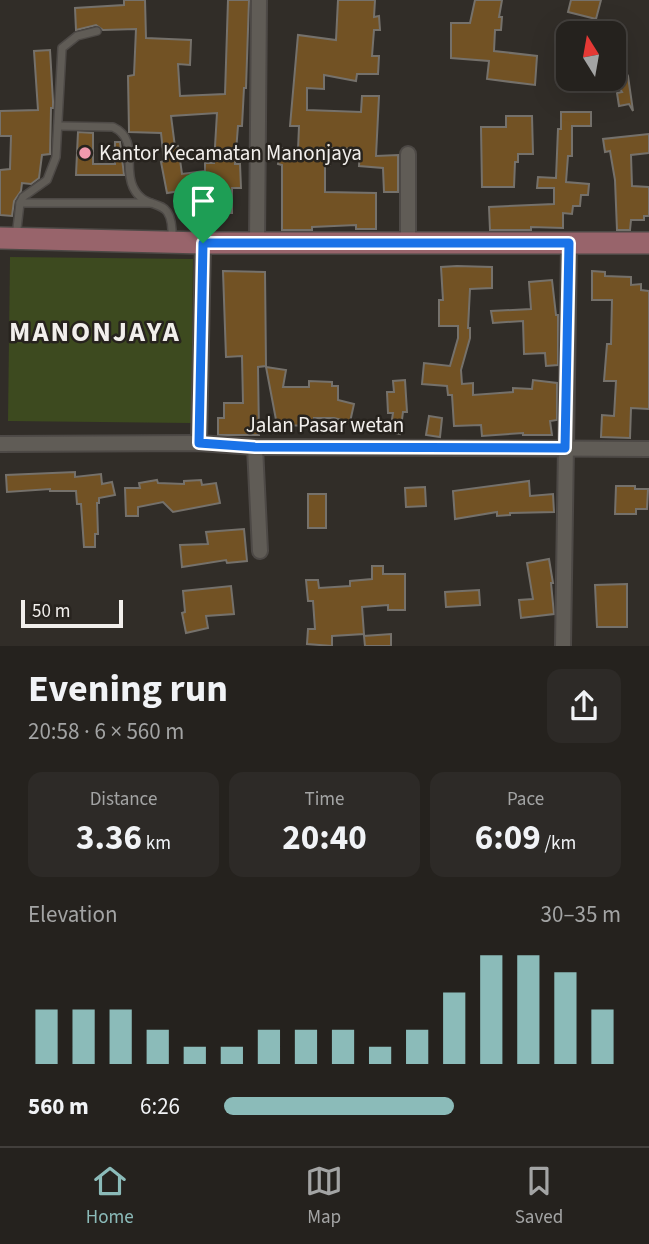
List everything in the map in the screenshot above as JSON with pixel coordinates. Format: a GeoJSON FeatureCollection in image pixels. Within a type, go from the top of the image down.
{"type":"FeatureCollection","features":[{"type":"Feature","properties":{"kind":"main road"},"geometry":{"type":"LineString","coordinates":[[8,238],[203,243],[649,243]]}},
{"type":"Feature","properties":{"kind":"street"},"geometry":{"type":"LineString","coordinates":[[257,243],[259,0]]}},
{"type":"Feature","properties":{"kind":"street"},"geometry":{"type":"LineString","coordinates":[[408,154],[408,243]]}},
{"type":"Feature","properties":{"kind":"street"},"geometry":{"type":"LineString","coordinates":[[199,443],[203,243]]}},
{"type":"Feature","properties":{"kind":"street"},"geometry":{"type":"LineString","coordinates":[[564,646],[569,243]]}},
{"type":"Feature","properties":{"kind":"street","name":"Jalan Pasar wetan"},"geometry":{"type":"LineString","coordinates":[[0,444],[199,443],[255,447],[649,449]]}},
{"type":"Feature","properties":{"kind":"street"},"geometry":{"type":"LineString","coordinates":[[255,447],[260,551]]}},
{"type":"Feature","properties":{"kind":"lane"},"geometry":{"type":"LineString","coordinates":[[8,238],[23,197],[47,180],[53,171],[62,48],[76,36],[97,31]]}},
{"type":"Feature","properties":{"kind":"lane"},"geometry":{"type":"LineString","coordinates":[[58,126],[113,128],[121,131],[129,142],[131,181],[135,190],[171,215],[172,242]]}},
{"type":"Feature","properties":{"kind":"lane"},"geometry":{"type":"LineString","coordinates":[[20,203],[151,203]]}},
{"type":"Feature","properties":{"kind":"green space"},"geometry":{"type":"Polygon","coordinates":[[[10,257],[193,259],[191,423],[8,421],[10,257]]]}},
{"type":"Feature","properties":{"kind":"building"},"geometry":{"type":"Polygon","coordinates":[[[124,0],[145,0],[146,38],[191,40],[190,65],[178,64],[180,96],[225,94],[228,0],[249,0],[246,88],[242,126],[238,126],[235,164],[240,164],[241,188],[232,188],[232,213],[212,213],[212,186],[167,193],[161,162],[164,161],[161,133],[129,132],[128,76],[134,75],[136,29],[103,30],[96,25],[76,30],[75,8],[124,5],[124,0]],[[217,113],[171,116],[182,174],[205,171],[205,163],[214,163],[217,113]]]}},
{"type":"Feature","properties":{"kind":"building"},"geometry":{"type":"Polygon","coordinates":[[[338,0],[375,0],[374,17],[379,16],[380,30],[374,30],[372,56],[379,56],[378,74],[357,74],[356,81],[324,75],[324,89],[307,88],[307,110],[361,112],[362,96],[379,96],[376,156],[398,155],[398,192],[384,192],[383,168],[359,166],[360,149],[331,148],[330,165],[325,165],[325,192],[376,193],[376,229],[356,229],[356,225],[282,230],[282,165],[278,164],[280,148],[298,150],[299,126],[290,126],[298,35],[336,40],[338,0]]]}},
{"type":"Feature","properties":{"kind":"building"},"geometry":{"type":"Polygon","coordinates":[[[475,0],[502,0],[499,17],[502,17],[501,30],[495,30],[494,51],[537,56],[535,85],[487,79],[489,61],[451,58],[451,23],[470,23],[475,0]]]}},
{"type":"Feature","properties":{"kind":"building"},"geometry":{"type":"Polygon","coordinates":[[[571,0],[601,0],[596,19],[568,12],[571,0]]]}},
{"type":"Feature","properties":{"kind":"building"},"geometry":{"type":"Polygon","coordinates":[[[50,50],[53,108],[50,154],[42,155],[39,178],[31,184],[22,183],[21,191],[14,201],[12,216],[0,215],[0,170],[10,169],[11,136],[0,136],[0,111],[38,110],[34,51],[50,50]]]}},
{"type":"Feature","properties":{"kind":"building"},"geometry":{"type":"Polygon","coordinates":[[[626,72],[633,111],[629,104],[619,106],[617,93],[626,91],[626,72]]]}},
{"type":"Feature","properties":{"kind":"building"},"geometry":{"type":"Polygon","coordinates":[[[561,112],[591,112],[591,126],[572,126],[572,156],[568,156],[566,182],[589,184],[588,195],[581,195],[580,206],[573,206],[572,214],[563,213],[563,228],[490,230],[489,207],[554,204],[554,188],[537,188],[538,177],[556,178],[561,112]]]}},
{"type":"Feature","properties":{"kind":"building"},"geometry":{"type":"Polygon","coordinates":[[[506,116],[532,116],[533,154],[518,154],[514,187],[482,187],[481,127],[506,127],[506,116]]]}},
{"type":"Feature","properties":{"kind":"building","name":"Kantor Kecamatan Manonjaya"},"geometry":{"type":"Polygon","coordinates":[[[78,132],[93,133],[93,164],[115,164],[115,142],[120,142],[124,175],[76,175],[78,132]]]}},
{"type":"Feature","properties":{"kind":"building"},"geometry":{"type":"Polygon","coordinates":[[[649,134],[649,153],[631,155],[632,186],[649,187],[649,216],[644,216],[644,220],[631,220],[630,230],[617,230],[615,180],[610,151],[605,152],[603,139],[649,134]]]}},
{"type":"Feature","properties":{"kind":"building"},"geometry":{"type":"Polygon","coordinates":[[[441,267],[492,267],[492,288],[470,289],[470,338],[461,370],[462,384],[473,383],[473,395],[513,392],[513,388],[532,389],[533,380],[557,383],[557,420],[550,421],[552,435],[523,433],[482,436],[481,425],[454,426],[452,395],[448,395],[447,386],[422,384],[424,363],[450,366],[458,338],[458,326],[439,326],[439,300],[443,300],[441,267]]]}},
{"type":"Feature","properties":{"kind":"building"},"geometry":{"type":"Polygon","coordinates":[[[223,271],[265,272],[266,366],[258,367],[259,435],[218,435],[218,418],[224,418],[224,403],[243,403],[242,356],[226,357],[223,271]]]}},
{"type":"Feature","properties":{"kind":"building"},"geometry":{"type":"Polygon","coordinates":[[[592,271],[605,272],[605,276],[631,277],[631,285],[641,284],[641,290],[649,291],[649,409],[631,408],[630,438],[601,437],[602,415],[614,416],[616,381],[604,381],[607,344],[611,344],[612,300],[592,300],[592,271]]]}},
{"type":"Feature","properties":{"kind":"building"},"geometry":{"type":"Polygon","coordinates":[[[552,280],[558,315],[558,365],[546,366],[545,353],[524,354],[523,321],[493,323],[491,311],[531,309],[529,282],[552,280]]]}},
{"type":"Feature","properties":{"kind":"building"},"geometry":{"type":"Polygon","coordinates":[[[266,367],[286,370],[283,387],[309,387],[309,381],[332,382],[332,386],[338,386],[338,400],[354,404],[350,422],[334,418],[314,418],[314,426],[277,425],[266,367]]]}},
{"type":"Feature","properties":{"kind":"building"},"geometry":{"type":"Polygon","coordinates":[[[405,380],[407,412],[403,412],[400,434],[390,432],[393,413],[388,413],[387,392],[394,392],[393,381],[405,380]]]}},
{"type":"Feature","properties":{"kind":"building"},"geometry":{"type":"Polygon","coordinates":[[[429,416],[442,418],[440,437],[426,435],[429,416]]]}},
{"type":"Feature","properties":{"kind":"building"},"geometry":{"type":"Polygon","coordinates":[[[75,472],[75,477],[101,474],[102,484],[112,482],[115,495],[99,498],[97,503],[98,534],[95,534],[95,547],[84,547],[81,504],[77,504],[76,491],[50,489],[7,492],[6,475],[75,472]]]}},
{"type":"Feature","properties":{"kind":"building"},"geometry":{"type":"Polygon","coordinates":[[[157,480],[158,483],[184,484],[184,481],[201,480],[202,485],[216,483],[220,503],[173,512],[163,502],[138,507],[138,516],[126,516],[125,488],[140,488],[139,483],[157,480]]]}},
{"type":"Feature","properties":{"kind":"building"},"geometry":{"type":"Polygon","coordinates":[[[529,481],[530,496],[553,494],[554,512],[497,516],[497,512],[455,519],[453,491],[529,481]]]}},
{"type":"Feature","properties":{"kind":"building"},"geometry":{"type":"Polygon","coordinates":[[[616,486],[648,489],[647,509],[636,509],[636,514],[615,514],[616,486]]]}},
{"type":"Feature","properties":{"kind":"building"},"geometry":{"type":"Polygon","coordinates":[[[425,487],[426,506],[406,507],[405,488],[425,487]]]}},
{"type":"Feature","properties":{"kind":"building"},"geometry":{"type":"Polygon","coordinates":[[[308,494],[326,494],[326,528],[308,528],[308,494]]]}},
{"type":"Feature","properties":{"kind":"building"},"geometry":{"type":"Polygon","coordinates":[[[244,529],[247,561],[227,563],[226,560],[182,567],[180,545],[208,544],[206,532],[244,529]]]}},
{"type":"Feature","properties":{"kind":"building"},"geometry":{"type":"Polygon","coordinates":[[[549,559],[554,614],[521,618],[519,600],[533,599],[527,563],[549,559]]]}},
{"type":"Feature","properties":{"kind":"building"},"geometry":{"type":"Polygon","coordinates":[[[372,566],[383,566],[383,574],[405,574],[405,610],[388,610],[388,605],[362,607],[364,634],[332,636],[332,646],[307,644],[308,629],[315,629],[313,601],[308,601],[306,580],[318,580],[319,588],[350,586],[350,581],[372,579],[372,566]]]}},
{"type":"Feature","properties":{"kind":"building"},"geometry":{"type":"Polygon","coordinates":[[[627,584],[627,627],[597,627],[595,585],[627,584]]]}},
{"type":"Feature","properties":{"kind":"building"},"geometry":{"type":"Polygon","coordinates":[[[231,586],[234,614],[206,616],[208,628],[186,633],[182,613],[185,612],[183,591],[231,586]]]}},
{"type":"Feature","properties":{"kind":"building"},"geometry":{"type":"Polygon","coordinates":[[[479,590],[480,605],[446,607],[445,592],[479,590]]]}},
{"type":"Feature","properties":{"kind":"building"},"geometry":{"type":"Polygon","coordinates":[[[391,634],[391,646],[365,646],[364,636],[391,634]]]}},
{"type":"Feature","properties":{"kind":"place","name":"Kantor Kecamatan Manonjaya"},"geometry":{"type":"Point","coordinates":[85,153]}},
{"type":"Feature","properties":{"kind":"district","name":"MANONJAYA"},"geometry":{"type":"Point","coordinates":[95,331]}},
{"type":"Feature","properties":{"kind":"route"},"geometry":{"type":"LineString","coordinates":[[203,243],[569,243],[565,448],[255,447],[199,443],[203,243]]}}]}
